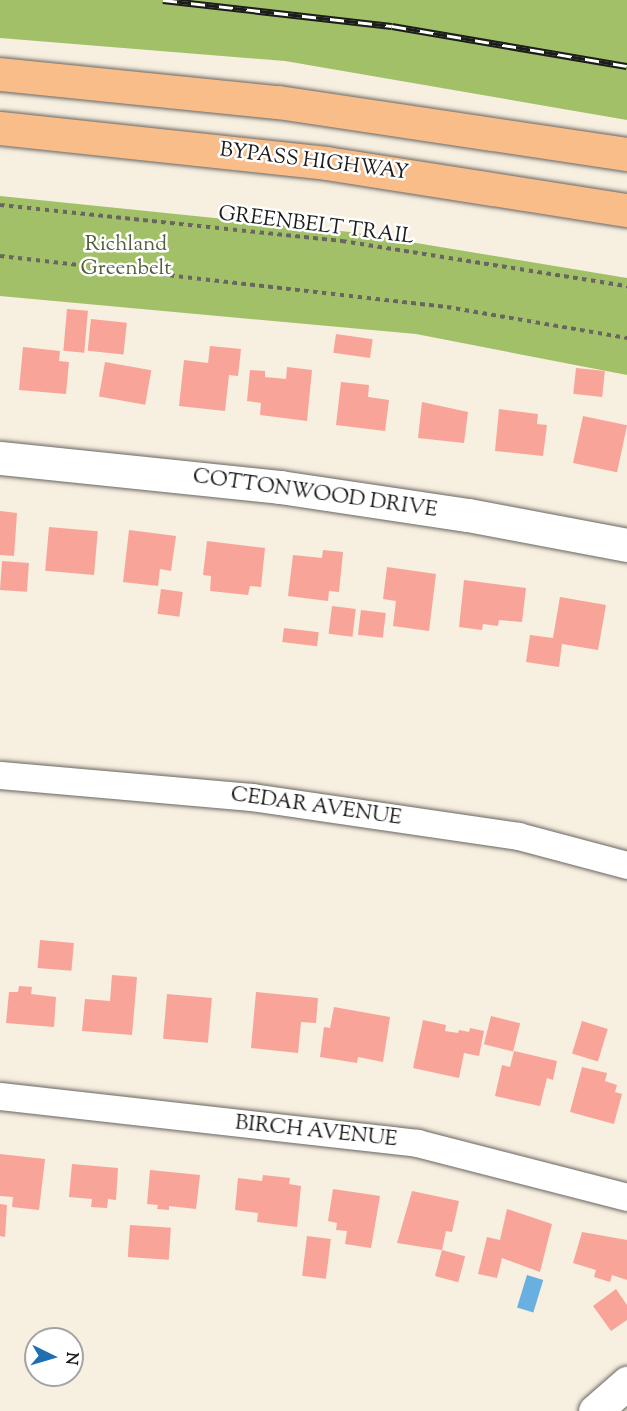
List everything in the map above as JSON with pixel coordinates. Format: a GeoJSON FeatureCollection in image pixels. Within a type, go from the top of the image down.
{"type":"FeatureCollection","features":[{"type":"Feature","properties":{"kind":"highway"},"geometry":{"type":"LineString","coordinates":[[0,74],[278,102],[627,154]]}},
{"type":"Feature","properties":{"kind":"highway","name":"BYPASS HIGHWAY"},"geometry":{"type":"LineString","coordinates":[[0,128],[326,163],[627,210]]}},
{"type":"Feature","properties":{"kind":"street","name":"COTTONWOOD DRIVE"},"geometry":{"type":"LineString","coordinates":[[0,458],[280,487],[468,515],[627,545]]}},
{"type":"Feature","properties":{"kind":"street","name":"CEDAR AVENUE"},"geometry":{"type":"LineString","coordinates":[[0,775],[264,798],[518,836],[627,865]]}},
{"type":"Feature","properties":{"kind":"street","name":"BIRCH AVENUE"},"geometry":{"type":"LineString","coordinates":[[0,1096],[417,1143],[627,1197]]}},
{"type":"Feature","properties":{"kind":"street"},"geometry":{"type":"LineString","coordinates":[[596,1411],[627,1383]]}},
{"type":"Feature","properties":{"kind":"path","name":"GREENBELT TRAIL"},"geometry":{"type":"LineString","coordinates":[[0,205],[342,241],[627,286]]}},
{"type":"Feature","properties":{"kind":"path"},"geometry":{"type":"LineString","coordinates":[[0,256],[447,307],[627,338]]}},
{"type":"Feature","properties":{"kind":"green space"},"geometry":{"type":"Polygon","coordinates":[[[0,0],[627,0],[627,120],[285,61],[0,38],[0,0]]]}},
{"type":"Feature","properties":{"kind":"green space","name":"Richland Greenbelt"},"geometry":{"type":"Polygon","coordinates":[[[0,196],[350,232],[627,278],[627,375],[416,334],[0,296],[0,196]]]}},
{"type":"Feature","properties":{"kind":"water"},"geometry":{"type":"Polygon","coordinates":[[[527,1275],[543,1280],[533,1312],[517,1308],[527,1275]]]}},
{"type":"Feature","properties":{"kind":"building"},"geometry":{"type":"Polygon","coordinates":[[[67,309],[88,311],[84,353],[63,351],[67,309]]]}},
{"type":"Feature","properties":{"kind":"building"},"geometry":{"type":"Polygon","coordinates":[[[91,319],[127,323],[123,355],[88,351],[91,319]]]}},
{"type":"Feature","properties":{"kind":"building"},"geometry":{"type":"Polygon","coordinates":[[[336,334],[373,339],[370,358],[333,353],[336,334]]]}},
{"type":"Feature","properties":{"kind":"building"},"geometry":{"type":"Polygon","coordinates":[[[210,346],[241,349],[238,376],[229,375],[225,411],[179,406],[184,360],[208,363],[210,346]]]}},
{"type":"Feature","properties":{"kind":"building"},"geometry":{"type":"Polygon","coordinates":[[[23,347],[60,351],[59,361],[69,362],[66,394],[19,390],[23,347]]]}},
{"type":"Feature","properties":{"kind":"building"},"geometry":{"type":"Polygon","coordinates":[[[105,362],[151,370],[145,405],[99,396],[105,362]]]}},
{"type":"Feature","properties":{"kind":"building"},"geometry":{"type":"Polygon","coordinates":[[[287,367],[312,370],[307,421],[260,415],[261,403],[247,401],[250,370],[265,371],[265,377],[286,379],[287,367]]]}},
{"type":"Feature","properties":{"kind":"building"},"geometry":{"type":"Polygon","coordinates":[[[576,368],[605,371],[602,397],[573,394],[576,368]]]}},
{"type":"Feature","properties":{"kind":"building"},"geometry":{"type":"Polygon","coordinates":[[[341,382],[369,385],[368,397],[389,400],[385,431],[336,425],[341,382]]]}},
{"type":"Feature","properties":{"kind":"building"},"geometry":{"type":"Polygon","coordinates":[[[422,402],[468,412],[464,443],[418,438],[422,402]]]}},
{"type":"Feature","properties":{"kind":"building"},"geometry":{"type":"Polygon","coordinates":[[[499,409],[538,414],[537,424],[547,425],[543,456],[495,451],[499,409]]]}},
{"type":"Feature","properties":{"kind":"building"},"geometry":{"type":"Polygon","coordinates":[[[583,416],[627,425],[617,472],[573,463],[583,416]]]}},
{"type":"Feature","properties":{"kind":"building"},"geometry":{"type":"Polygon","coordinates":[[[0,511],[17,513],[14,556],[0,555],[0,511]]]}},
{"type":"Feature","properties":{"kind":"building"},"geometry":{"type":"Polygon","coordinates":[[[49,527],[98,531],[94,575],[45,571],[49,527]]]}},
{"type":"Feature","properties":{"kind":"building"},"geometry":{"type":"Polygon","coordinates":[[[129,530],[176,536],[171,571],[160,569],[158,586],[123,582],[129,530]]]}},
{"type":"Feature","properties":{"kind":"building"},"geometry":{"type":"Polygon","coordinates":[[[207,541],[265,548],[261,587],[250,586],[248,595],[210,591],[211,576],[203,575],[207,541]]]}},
{"type":"Feature","properties":{"kind":"building"},"geometry":{"type":"Polygon","coordinates":[[[323,550],[343,552],[339,592],[329,591],[328,601],[288,596],[293,555],[322,558],[323,550]]]}},
{"type":"Feature","properties":{"kind":"building"},"geometry":{"type":"Polygon","coordinates":[[[2,561],[29,563],[27,592],[0,590],[2,561]]]}},
{"type":"Feature","properties":{"kind":"building"},"geometry":{"type":"Polygon","coordinates":[[[387,567],[436,574],[429,631],[393,626],[396,601],[383,599],[387,567]]]}},
{"type":"Feature","properties":{"kind":"building"},"geometry":{"type":"Polygon","coordinates":[[[464,580],[526,588],[522,622],[499,620],[498,626],[483,624],[482,630],[459,627],[464,580]]]}},
{"type":"Feature","properties":{"kind":"building"},"geometry":{"type":"Polygon","coordinates":[[[161,589],[183,592],[179,617],[158,614],[161,589]]]}},
{"type":"Feature","properties":{"kind":"building"},"geometry":{"type":"Polygon","coordinates":[[[560,597],[606,605],[598,650],[562,644],[559,667],[526,662],[530,635],[553,638],[560,597]]]}},
{"type":"Feature","properties":{"kind":"building"},"geometry":{"type":"Polygon","coordinates":[[[332,606],[356,609],[352,637],[329,634],[332,606]]]}},
{"type":"Feature","properties":{"kind":"building"},"geometry":{"type":"Polygon","coordinates":[[[361,610],[386,613],[383,638],[358,635],[361,610]]]}},
{"type":"Feature","properties":{"kind":"building"},"geometry":{"type":"Polygon","coordinates":[[[284,628],[319,632],[317,646],[282,642],[284,628]]]}},
{"type":"Feature","properties":{"kind":"building"},"geometry":{"type":"Polygon","coordinates":[[[40,940],[74,943],[71,971],[38,968],[40,940]]]}},
{"type":"Feature","properties":{"kind":"building"},"geometry":{"type":"Polygon","coordinates":[[[112,975],[137,977],[132,1035],[82,1031],[85,999],[110,1001],[112,975]]]}},
{"type":"Feature","properties":{"kind":"building"},"geometry":{"type":"Polygon","coordinates":[[[19,986],[32,987],[31,994],[56,997],[54,1027],[6,1023],[9,992],[18,992],[19,986]]]}},
{"type":"Feature","properties":{"kind":"building"},"geometry":{"type":"Polygon","coordinates":[[[256,992],[318,998],[316,1023],[301,1022],[298,1053],[251,1048],[256,992]]]}},
{"type":"Feature","properties":{"kind":"building"},"geometry":{"type":"Polygon","coordinates":[[[167,994],[212,998],[208,1043],[163,1039],[167,994]]]}},
{"type":"Feature","properties":{"kind":"building"},"geometry":{"type":"Polygon","coordinates":[[[334,1007],[390,1017],[383,1062],[358,1057],[357,1063],[320,1057],[324,1027],[330,1028],[334,1007]]]}},
{"type":"Feature","properties":{"kind":"building"},"geometry":{"type":"Polygon","coordinates":[[[491,1016],[520,1023],[513,1051],[484,1044],[491,1016]]]}},
{"type":"Feature","properties":{"kind":"building"},"geometry":{"type":"Polygon","coordinates":[[[423,1020],[446,1025],[445,1031],[469,1032],[470,1028],[484,1031],[479,1056],[464,1053],[459,1078],[413,1068],[423,1020]]]}},
{"type":"Feature","properties":{"kind":"building"},"geometry":{"type":"Polygon","coordinates":[[[582,1021],[608,1029],[598,1061],[572,1054],[582,1021]]]}},
{"type":"Feature","properties":{"kind":"building"},"geometry":{"type":"Polygon","coordinates":[[[514,1051],[557,1061],[553,1080],[547,1078],[540,1106],[495,1096],[502,1065],[510,1067],[514,1051]]]}},
{"type":"Feature","properties":{"kind":"building"},"geometry":{"type":"Polygon","coordinates":[[[582,1067],[607,1073],[605,1081],[617,1085],[615,1092],[622,1094],[614,1124],[570,1112],[582,1067]]]}},
{"type":"Feature","properties":{"kind":"building"},"geometry":{"type":"Polygon","coordinates":[[[0,1154],[45,1159],[39,1210],[12,1207],[13,1197],[0,1196],[0,1154]]]}},
{"type":"Feature","properties":{"kind":"building"},"geometry":{"type":"Polygon","coordinates":[[[72,1164],[118,1168],[116,1200],[108,1199],[107,1208],[91,1207],[92,1199],[69,1197],[72,1164]]]}},
{"type":"Feature","properties":{"kind":"building"},"geometry":{"type":"Polygon","coordinates":[[[150,1170],[200,1175],[196,1209],[169,1206],[169,1210],[157,1209],[158,1205],[147,1204],[150,1170]]]}},
{"type":"Feature","properties":{"kind":"building"},"geometry":{"type":"Polygon","coordinates":[[[263,1175],[290,1178],[289,1184],[301,1186],[297,1227],[257,1222],[258,1213],[235,1210],[238,1178],[262,1181],[263,1175]]]}},
{"type":"Feature","properties":{"kind":"building"},"geometry":{"type":"Polygon","coordinates":[[[333,1189],[380,1196],[371,1248],[345,1244],[347,1231],[336,1230],[337,1223],[328,1221],[333,1189]]]}},
{"type":"Feature","properties":{"kind":"building"},"geometry":{"type":"Polygon","coordinates":[[[412,1191],[459,1201],[452,1232],[446,1231],[442,1250],[397,1243],[412,1191]]]}},
{"type":"Feature","properties":{"kind":"building"},"geometry":{"type":"Polygon","coordinates":[[[0,1204],[7,1205],[5,1237],[0,1236],[0,1204]]]}},
{"type":"Feature","properties":{"kind":"building"},"geometry":{"type":"Polygon","coordinates":[[[507,1209],[552,1224],[540,1272],[502,1258],[497,1278],[478,1274],[487,1237],[500,1240],[507,1209]]]}},
{"type":"Feature","properties":{"kind":"building"},"geometry":{"type":"Polygon","coordinates":[[[130,1225],[171,1228],[169,1260],[128,1257],[130,1225]]]}},
{"type":"Feature","properties":{"kind":"building"},"geometry":{"type":"Polygon","coordinates":[[[582,1232],[627,1240],[627,1280],[612,1275],[610,1282],[594,1277],[596,1270],[573,1263],[582,1232]]]}},
{"type":"Feature","properties":{"kind":"building"},"geometry":{"type":"Polygon","coordinates":[[[307,1236],[331,1239],[326,1279],[302,1276],[307,1236]]]}},
{"type":"Feature","properties":{"kind":"building"},"geometry":{"type":"Polygon","coordinates":[[[442,1250],[465,1256],[458,1282],[435,1276],[442,1250]]]}},
{"type":"Feature","properties":{"kind":"building"},"geometry":{"type":"Polygon","coordinates":[[[616,1289],[627,1305],[627,1320],[611,1331],[593,1306],[616,1289]]]}},
{"type":"Feature","properties":{"kind":"railway"},"geometry":{"type":"LineString","coordinates":[[163,0],[392,26],[627,66]]}}]}
